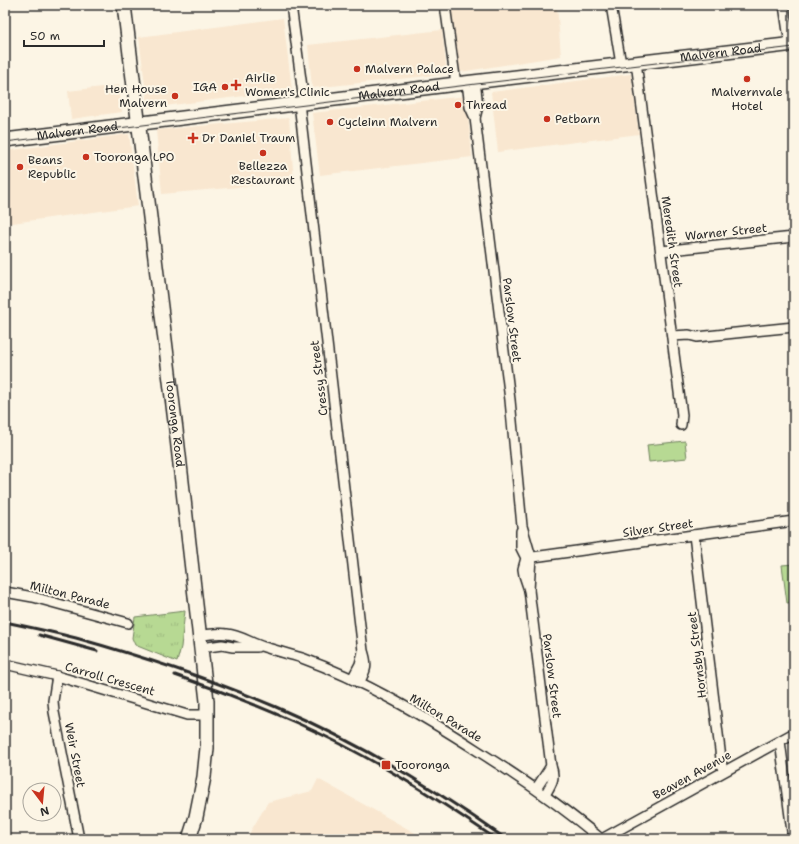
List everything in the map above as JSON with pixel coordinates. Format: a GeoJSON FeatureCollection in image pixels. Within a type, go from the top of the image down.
{"type":"FeatureCollection","features":[{"type":"Feature","properties":{"kind":"main road","name":"Tooronga Road"},"geometry":{"type":"LineString","coordinates":[[124,5],[201,642],[208,715],[204,777],[198,810],[189,839]]}},
{"type":"Feature","properties":{"kind":"main road","name":"Malvern Road"},"geometry":{"type":"LineString","coordinates":[[5,140],[301,102],[792,44]]}},
{"type":"Feature","properties":{"kind":"street","name":"Cressy Street"},"geometry":{"type":"LineString","coordinates":[[291,5],[363,651],[366,661],[366,667],[356,681]]}},
{"type":"Feature","properties":{"kind":"street","name":"Parslow Street"},"geometry":{"type":"LineString","coordinates":[[445,5],[466,82],[470,107],[475,118],[510,400],[522,526],[529,558],[529,590],[551,766],[554,773],[554,778],[545,795]]}},
{"type":"Feature","properties":{"kind":"street"},"geometry":{"type":"LineString","coordinates":[[611,5],[621,64]]}},
{"type":"Feature","properties":{"kind":"street"},"geometry":{"type":"LineString","coordinates":[[784,5],[792,44]]}},
{"type":"Feature","properties":{"kind":"street","name":"Meredith Street"},"geometry":{"type":"LineString","coordinates":[[636,62],[673,340],[682,415],[681,425]]}},
{"type":"Feature","properties":{"kind":"street","name":"Warner Street"},"geometry":{"type":"LineString","coordinates":[[661,251],[794,236]]}},
{"type":"Feature","properties":{"kind":"street"},"geometry":{"type":"LineString","coordinates":[[673,340],[689,335],[696,337],[794,327]]}},
{"type":"Feature","properties":{"kind":"street","name":"Silver Street"},"geometry":{"type":"LineString","coordinates":[[529,558],[794,521]]}},
{"type":"Feature","properties":{"kind":"street","name":"Hornsby Street"},"geometry":{"type":"LineString","coordinates":[[694,535],[722,767],[724,771]]}},
{"type":"Feature","properties":{"kind":"street","name":"Milton Parade"},"geometry":{"type":"LineString","coordinates":[[5,592],[33,597],[128,623]]}},
{"type":"Feature","properties":{"kind":"street","name":"Milton Parade"},"geometry":{"type":"LineString","coordinates":[[201,642],[234,646],[263,647],[303,659],[356,681],[398,702],[443,728],[510,771],[545,795],[602,839]]}},
{"type":"Feature","properties":{"kind":"street","name":"Carroll Crescent"},"geometry":{"type":"LineString","coordinates":[[5,664],[57,676],[187,715],[208,715]]}},
{"type":"Feature","properties":{"kind":"street","name":"Weir Street"},"geometry":{"type":"LineString","coordinates":[[57,676],[53,701],[54,712],[79,839]]}},
{"type":"Feature","properties":{"kind":"street","name":"Beaven Avenue"},"geometry":{"type":"LineString","coordinates":[[602,839],[794,733]]}},
{"type":"Feature","properties":{"kind":"street"},"geometry":{"type":"LineString","coordinates":[[780,741],[793,839]]}},
{"type":"Feature","properties":{"kind":"street"},"geometry":{"type":"LineString","coordinates":[[536,789],[551,766]]}},
{"type":"Feature","properties":{"kind":"shaded area"},"geometry":{"type":"Polygon","coordinates":[[[449,5],[557,5],[561,56],[460,72],[449,5]]]}},
{"type":"Feature","properties":{"kind":"shaded area"},"geometry":{"type":"Polygon","coordinates":[[[283,18],[292,90],[148,108],[139,37],[283,18]]]}},
{"type":"Feature","properties":{"kind":"shaded area"},"geometry":{"type":"Polygon","coordinates":[[[442,30],[447,74],[312,88],[308,45],[442,30]]]}},
{"type":"Feature","properties":{"kind":"shaded area"},"geometry":{"type":"Polygon","coordinates":[[[631,74],[639,134],[498,152],[491,92],[631,74]]]}},
{"type":"Feature","properties":{"kind":"shaded area"},"geometry":{"type":"Polygon","coordinates":[[[119,85],[122,112],[71,119],[68,91],[119,85]]]}},
{"type":"Feature","properties":{"kind":"shaded area"},"geometry":{"type":"Polygon","coordinates":[[[466,96],[472,157],[320,175],[312,113],[466,96]]]}},
{"type":"Feature","properties":{"kind":"shaded area"},"geometry":{"type":"Polygon","coordinates":[[[289,118],[294,182],[162,194],[156,130],[289,118]]]}},
{"type":"Feature","properties":{"kind":"shaded area"},"geometry":{"type":"Polygon","coordinates":[[[129,134],[138,206],[5,224],[5,151],[129,134]]]}},
{"type":"Feature","properties":{"kind":"shaded area"},"geometry":{"type":"Polygon","coordinates":[[[318,779],[426,839],[246,839],[268,802],[312,791],[318,779]]]}},
{"type":"Feature","properties":{"kind":"green space"},"geometry":{"type":"Polygon","coordinates":[[[685,441],[687,458],[649,462],[647,445],[685,441]]]}},
{"type":"Feature","properties":{"kind":"green space"},"geometry":{"type":"Polygon","coordinates":[[[794,564],[794,602],[787,603],[782,565],[794,564]]]}},
{"type":"Feature","properties":{"kind":"green space"},"geometry":{"type":"Polygon","coordinates":[[[185,611],[181,647],[177,662],[135,645],[132,638],[135,617],[185,611]]]}},
{"type":"Feature","properties":{"kind":"tram line"},"geometry":{"type":"LineString","coordinates":[[5,142],[476,84],[794,47]]}},
{"type":"Feature","properties":{"kind":"railway"},"geometry":{"type":"LineString","coordinates":[[5,622],[67,636],[127,653],[202,678],[276,707],[336,735],[395,767],[479,820],[506,839]]}},
{"type":"Feature","properties":{"kind":"railway"},"geometry":{"type":"LineString","coordinates":[[39,635],[97,651]]}},
{"type":"Feature","properties":{"kind":"railway"},"geometry":{"type":"LineString","coordinates":[[175,675],[267,710],[349,748],[399,776],[496,839]]}},
{"type":"Feature","properties":{"kind":"place","name":"Malvern Palace"},"geometry":{"type":"Point","coordinates":[357,69]}},
{"type":"Feature","properties":{"kind":"place","name":"Malvernvale Hotel"},"geometry":{"type":"Point","coordinates":[747,79]}},
{"type":"Feature","properties":{"kind":"place","name":"Airlie Women's Clinic"},"geometry":{"type":"Point","coordinates":[236,85]}},
{"type":"Feature","properties":{"kind":"place","name":"IGA"},"geometry":{"type":"Point","coordinates":[225,87]}},
{"type":"Feature","properties":{"kind":"place","name":"Hen House Malvern"},"geometry":{"type":"Point","coordinates":[175,96]}},
{"type":"Feature","properties":{"kind":"place","name":"Thread"},"geometry":{"type":"Point","coordinates":[458,105]}},
{"type":"Feature","properties":{"kind":"place","name":"Petbarn"},"geometry":{"type":"Point","coordinates":[547,119]}},
{"type":"Feature","properties":{"kind":"place","name":"Cycleinn Malvern"},"geometry":{"type":"Point","coordinates":[330,122]}},
{"type":"Feature","properties":{"kind":"place","name":"Dr Daniel Traum"},"geometry":{"type":"Point","coordinates":[193,138]}},
{"type":"Feature","properties":{"kind":"place","name":"Bellezza Restaurant"},"geometry":{"type":"Point","coordinates":[263,153]}},
{"type":"Feature","properties":{"kind":"place","name":"Tooronga LPO"},"geometry":{"type":"Point","coordinates":[86,157]}},
{"type":"Feature","properties":{"kind":"place","name":"Beans Republic"},"geometry":{"type":"Point","coordinates":[20,167]}},
{"type":"Feature","properties":{"kind":"place","name":"Tooronga"},"geometry":{"type":"Point","coordinates":[386,765]}}]}
